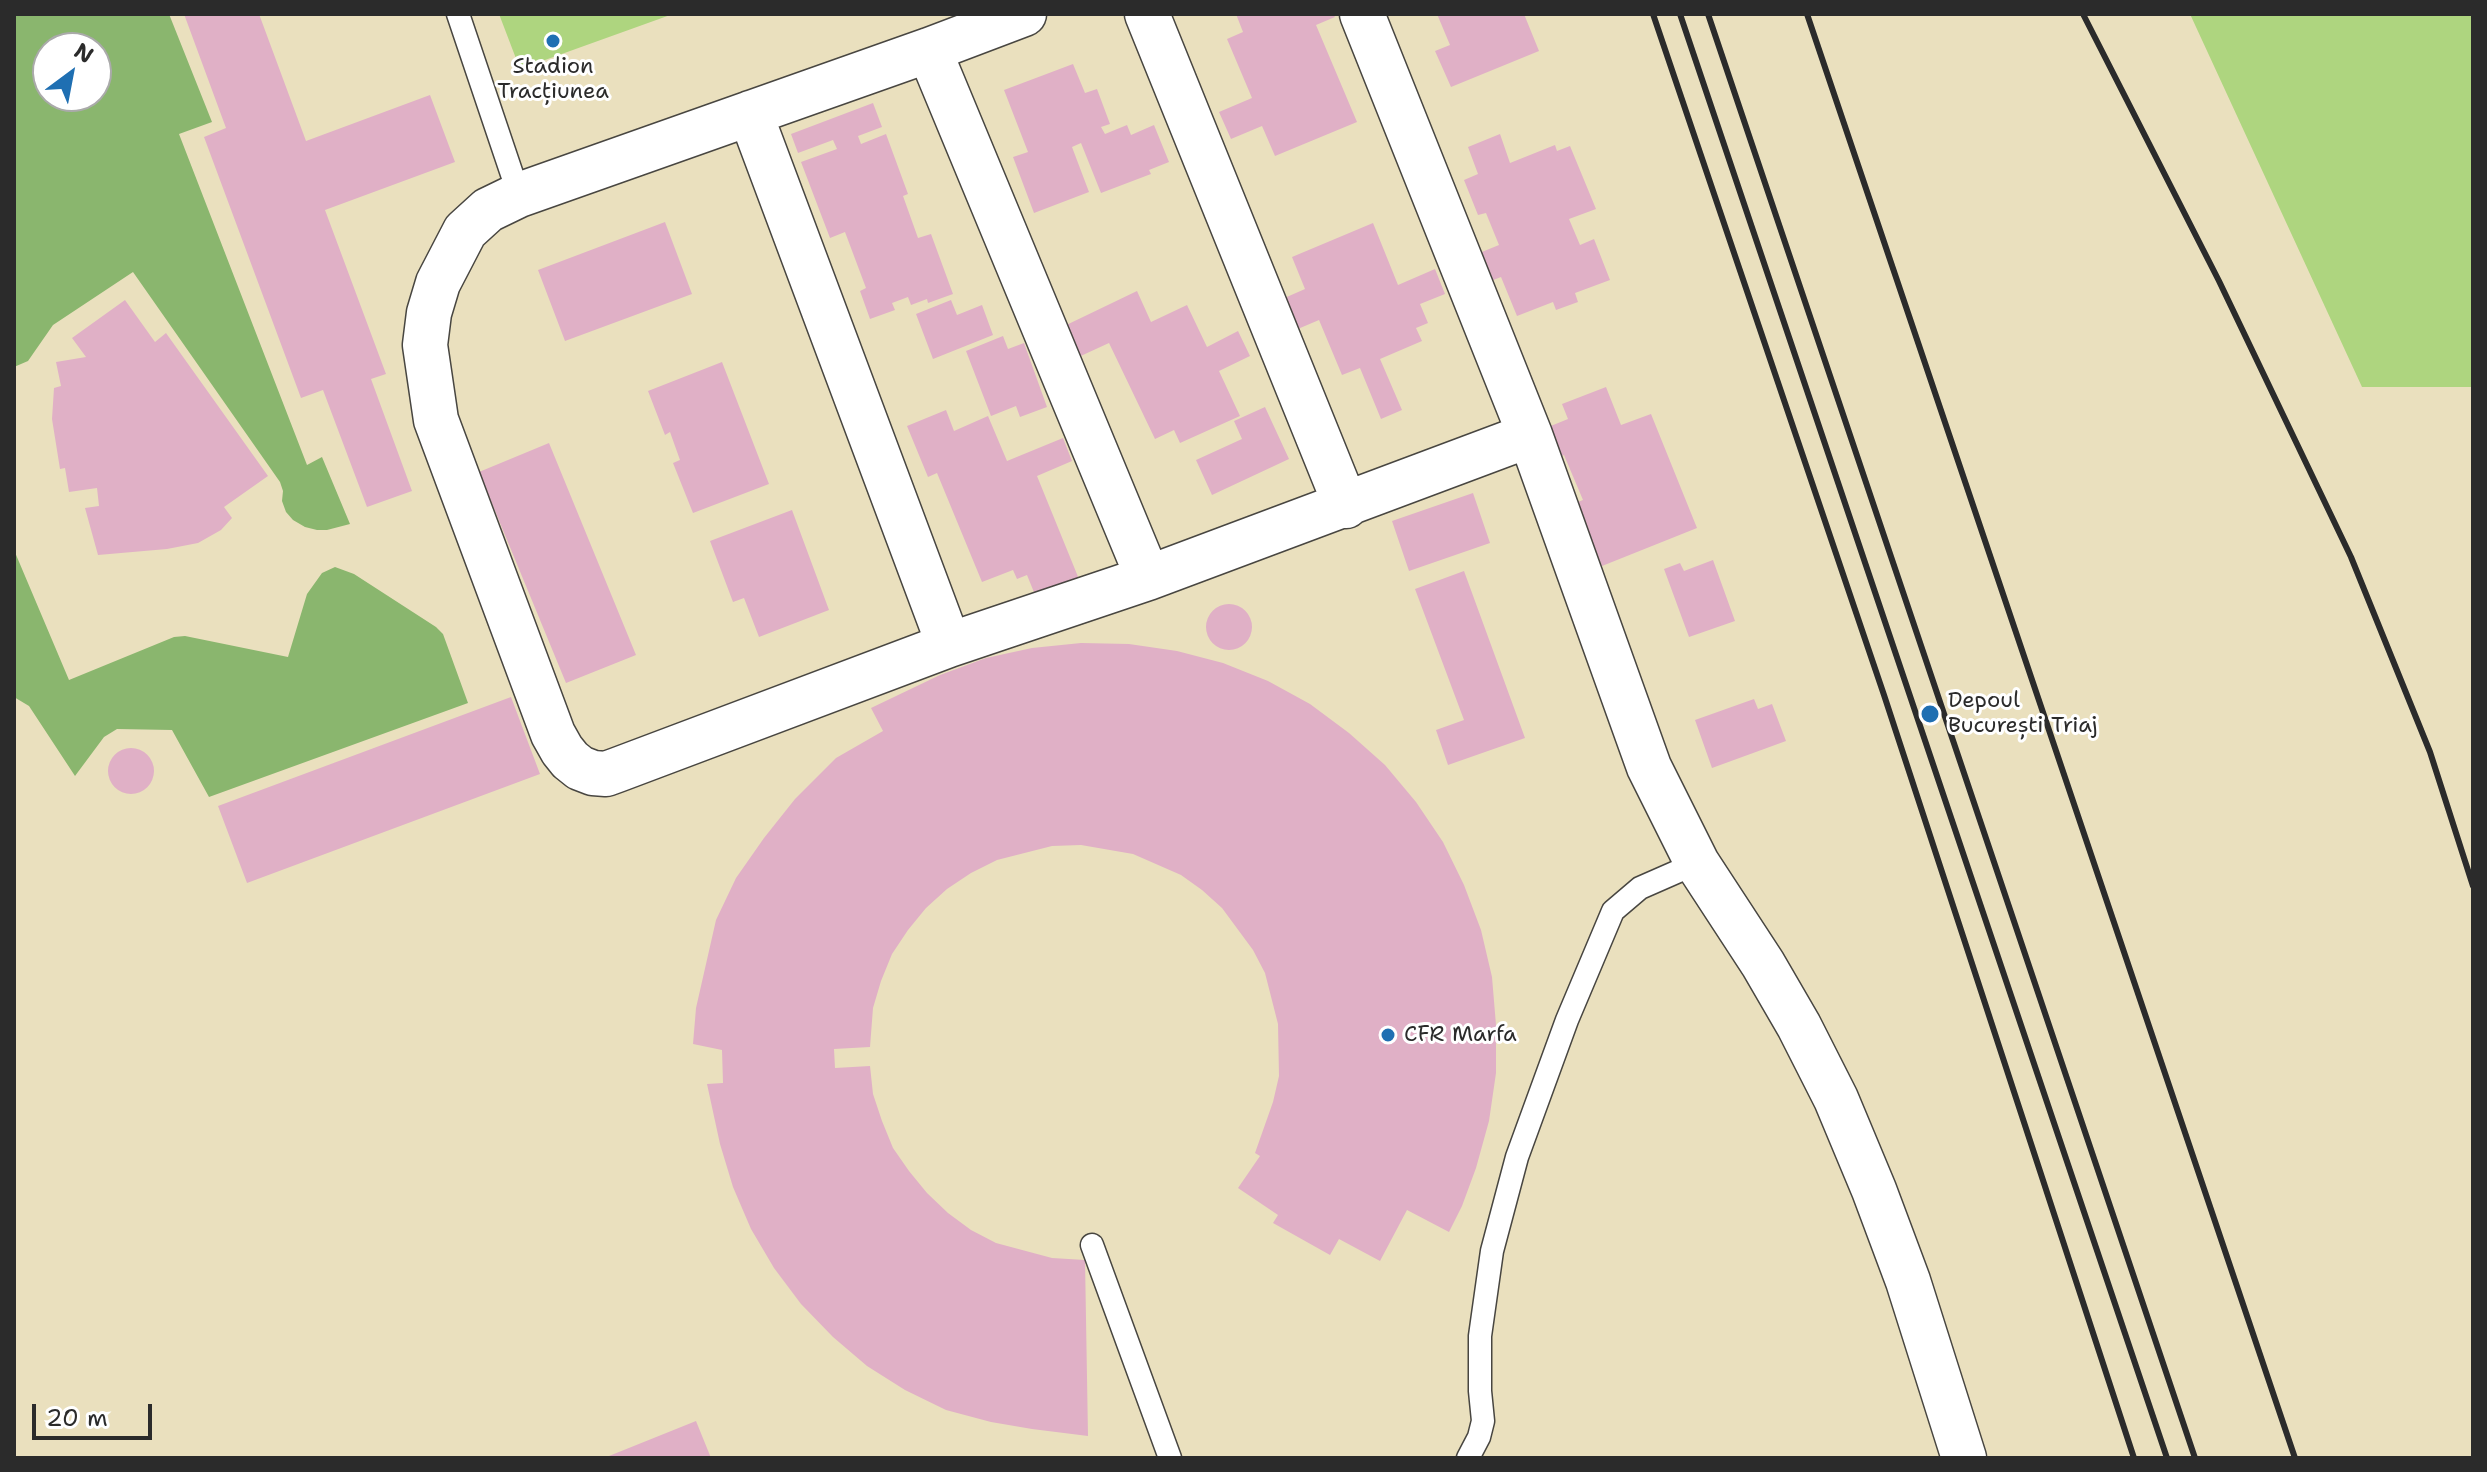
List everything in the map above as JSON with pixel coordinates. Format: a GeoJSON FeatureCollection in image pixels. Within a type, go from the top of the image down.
{"type":"FeatureCollection","features":[{"type":"Feature","properties":{"kind":"street"},"geometry":{"type":"LineString","coordinates":[[1024,14],[519,195],[488,210],[465,231],[438,283],[429,313],[425,345],[436,420],[553,734],[570,760],[580,768],[606,774],[949,645],[1148,578],[1346,506],[1530,435]]}},
{"type":"Feature","properties":{"kind":"street"},"geometry":{"type":"LineString","coordinates":[[1147,14],[1346,506]]}},
{"type":"Feature","properties":{"kind":"street"},"geometry":{"type":"LineString","coordinates":[[1362,14],[1530,435],[1649,767],[1697,863],[1792,1013],[1836,1099],[1908,1281],[1964,1458]]}},
{"type":"Feature","properties":{"kind":"street"},"geometry":{"type":"LineString","coordinates":[[929,50],[1148,578]]}},
{"type":"Feature","properties":{"kind":"street"},"geometry":{"type":"LineString","coordinates":[[750,113],[949,645]]}},
{"type":"Feature","properties":{"kind":"lane"},"geometry":{"type":"LineString","coordinates":[[458,14],[519,195]]}},
{"type":"Feature","properties":{"kind":"lane"},"geometry":{"type":"LineString","coordinates":[[1468,1458],[1483,1421],[1480,1336],[1492,1251],[1517,1157],[1567,1020],[1613,911],[1640,888],[1697,863]]}},
{"type":"Feature","properties":{"kind":"lane"},"geometry":{"type":"LineString","coordinates":[[1092,1245],[1170,1458]]}},
{"type":"Feature","properties":{"kind":"green space"},"geometry":{"type":"Polygon","coordinates":[[[14,14],[169,14],[212,122],[179,134],[307,465],[322,457],[350,524],[317,530],[305,527],[286,512],[280,482],[133,272],[53,325],[28,361],[14,367],[14,14]]]}},
{"type":"Feature","properties":{"kind":"green space","name":"Stadion Tracțiunea"},"geometry":{"type":"Polygon","coordinates":[[[499,14],[673,14],[520,69],[499,14]]]}},
{"type":"Feature","properties":{"kind":"green space"},"geometry":{"type":"Polygon","coordinates":[[[2190,14],[2473,14],[2473,387],[2362,387],[2190,14]]]}},
{"type":"Feature","properties":{"kind":"green space"},"geometry":{"type":"Polygon","coordinates":[[[14,550],[69,680],[174,637],[185,636],[288,657],[307,594],[322,573],[335,567],[354,574],[443,634],[468,703],[209,797],[172,730],[117,729],[104,737],[75,776],[29,706],[14,697],[14,550]]]}},
{"type":"Feature","properties":{"kind":"building"},"geometry":{"type":"Polygon","coordinates":[[[184,14],[259,14],[306,141],[430,95],[455,162],[325,210],[386,374],[371,379],[412,491],[367,507],[323,390],[301,398],[204,137],[226,128],[184,14]]]}},
{"type":"Feature","properties":{"kind":"building"},"geometry":{"type":"Polygon","coordinates":[[[1236,14],[1333,14],[1335,17],[1316,25],[1357,122],[1275,156],[1262,126],[1231,139],[1219,112],[1252,98],[1227,39],[1243,32],[1236,14]]]}},
{"type":"Feature","properties":{"kind":"building"},"geometry":{"type":"Polygon","coordinates":[[[1437,14],[1524,14],[1539,51],[1451,87],[1435,51],[1450,45],[1437,14]]]}},
{"type":"Feature","properties":{"kind":"building"},"geometry":{"type":"Polygon","coordinates":[[[1073,64],[1085,93],[1097,89],[1110,124],[1101,127],[1105,134],[1127,125],[1131,135],[1154,125],[1169,162],[1149,170],[1151,174],[1101,193],[1081,143],[1072,147],[1089,192],[1034,213],[1013,157],[1028,152],[1004,90],[1073,64]]]}},
{"type":"Feature","properties":{"kind":"building"},"geometry":{"type":"Polygon","coordinates":[[[873,103],[882,127],[858,136],[861,144],[886,134],[908,194],[903,196],[918,238],[931,234],[953,294],[911,305],[908,297],[892,303],[895,310],[870,319],[860,291],[866,288],[845,232],[830,238],[801,162],[837,149],[833,140],[798,153],[791,134],[873,103]]]}},
{"type":"Feature","properties":{"kind":"building"},"geometry":{"type":"Polygon","coordinates":[[[1500,134],[1510,163],[1555,145],[1557,151],[1570,146],[1596,209],[1569,219],[1580,245],[1594,239],[1610,280],[1575,293],[1578,302],[1556,310],[1553,302],[1517,316],[1501,277],[1483,284],[1472,256],[1499,245],[1486,213],[1478,215],[1464,180],[1478,174],[1468,147],[1500,134]]]}},
{"type":"Feature","properties":{"kind":"building"},"geometry":{"type":"Polygon","coordinates":[[[665,222],[692,294],[565,341],[538,270],[665,222]]]}},
{"type":"Feature","properties":{"kind":"building"},"geometry":{"type":"Polygon","coordinates":[[[1373,223],[1398,285],[1435,269],[1445,294],[1420,304],[1428,323],[1416,328],[1422,341],[1380,359],[1402,410],[1381,419],[1360,368],[1342,375],[1319,320],[1286,334],[1273,303],[1305,289],[1292,257],[1373,223]]]}},
{"type":"Feature","properties":{"kind":"building"},"geometry":{"type":"Polygon","coordinates":[[[1137,291],[1151,322],[1187,305],[1207,347],[1238,331],[1250,356],[1219,371],[1240,416],[1180,443],[1174,430],[1155,439],[1109,343],[1072,360],[1058,329],[1137,291]]]}},
{"type":"Feature","properties":{"kind":"building"},"geometry":{"type":"Polygon","coordinates":[[[125,300],[155,342],[166,333],[268,476],[224,507],[232,518],[221,530],[198,543],[98,555],[85,508],[99,506],[97,488],[69,492],[65,468],[60,469],[52,419],[54,388],[61,386],[56,362],[86,357],[72,338],[125,300]]]}},
{"type":"Feature","properties":{"kind":"building"},"geometry":{"type":"Polygon","coordinates":[[[951,300],[957,315],[982,305],[993,335],[933,359],[916,314],[951,300]]]}},
{"type":"Feature","properties":{"kind":"building"},"geometry":{"type":"Polygon","coordinates":[[[1003,336],[1008,349],[1024,343],[1047,407],[1020,417],[1016,406],[991,416],[966,351],[1003,336]]]}},
{"type":"Feature","properties":{"kind":"building"},"geometry":{"type":"Polygon","coordinates":[[[722,362],[769,484],[693,513],[673,463],[680,460],[670,432],[665,435],[648,391],[722,362]]]}},
{"type":"Feature","properties":{"kind":"building"},"geometry":{"type":"Polygon","coordinates":[[[1606,387],[1621,425],[1651,414],[1697,528],[1602,566],[1588,532],[1563,508],[1583,500],[1564,455],[1548,461],[1536,432],[1568,419],[1562,404],[1606,387]]]}},
{"type":"Feature","properties":{"kind":"building"},"geometry":{"type":"Polygon","coordinates":[[[1265,407],[1289,459],[1212,495],[1196,460],[1242,439],[1234,421],[1265,407]]]}},
{"type":"Feature","properties":{"kind":"building"},"geometry":{"type":"Polygon","coordinates":[[[946,410],[954,431],[988,416],[1007,461],[1063,438],[1072,461],[1037,476],[1083,589],[1040,607],[1027,575],[1017,579],[1013,570],[982,582],[937,473],[928,477],[907,426],[946,410]]]}},
{"type":"Feature","properties":{"kind":"building"},"geometry":{"type":"Polygon","coordinates":[[[549,443],[636,655],[566,683],[479,472],[549,443]]]}},
{"type":"Feature","properties":{"kind":"building"},"geometry":{"type":"Polygon","coordinates":[[[1473,493],[1490,543],[1409,571],[1392,521],[1473,493]]]}},
{"type":"Feature","properties":{"kind":"building"},"geometry":{"type":"Polygon","coordinates":[[[792,510],[829,610],[759,637],[744,598],[733,602],[710,541],[792,510]]]}},
{"type":"Feature","properties":{"kind":"building"},"geometry":{"type":"Polygon","coordinates":[[[1713,560],[1735,621],[1689,637],[1664,569],[1680,563],[1684,571],[1713,560]]]}},
{"type":"Feature","properties":{"kind":"building"},"geometry":{"type":"Polygon","coordinates":[[[1464,571],[1525,738],[1448,765],[1436,730],[1464,720],[1415,589],[1464,571]]]}},
{"type":"Feature","properties":{"kind":"building"},"geometry":{"type":"Polygon","coordinates":[[[1229,604],[1245,611],[1252,627],[1245,643],[1229,650],[1213,643],[1206,627],[1213,611],[1229,604]]]}},
{"type":"Feature","properties":{"kind":"building","name":"CFR Marfa"},"geometry":{"type":"Polygon","coordinates":[[[1081,643],[1129,644],[1177,651],[1223,663],[1268,681],[1310,704],[1385,765],[1416,802],[1443,842],[1464,885],[1481,930],[1492,977],[1496,1025],[1496,1073],[1489,1121],[1476,1168],[1449,1232],[1407,1210],[1380,1261],[1339,1239],[1330,1255],[1273,1223],[1278,1215],[1238,1188],[1260,1156],[1255,1153],[1279,1076],[1278,1024],[1265,973],[1253,950],[1222,908],[1202,890],[1181,875],[1133,854],[1081,845],[1052,846],[997,860],[947,889],[926,908],[892,954],[881,981],[873,1008],[870,1047],[834,1049],[835,1068],[870,1066],[873,1094],[893,1148],[927,1193],[948,1213],[996,1243],[1052,1258],[1085,1260],[1088,1436],[991,1422],[946,1410],[905,1390],[867,1366],[833,1337],[801,1304],[774,1268],[751,1229],[733,1187],[707,1084],[723,1083],[722,1050],[693,1044],[696,1008],[716,920],[736,878],[795,799],[836,758],[883,731],[871,708],[940,675],[986,658],[1032,648],[1081,643]]]}},
{"type":"Feature","properties":{"kind":"building"},"geometry":{"type":"Polygon","coordinates":[[[511,697],[540,774],[247,883],[218,806],[511,697]]]}},
{"type":"Feature","properties":{"kind":"building"},"geometry":{"type":"Polygon","coordinates":[[[1754,699],[1758,709],[1772,704],[1786,741],[1712,768],[1695,720],[1754,699]]]}},
{"type":"Feature","properties":{"kind":"building"},"geometry":{"type":"Polygon","coordinates":[[[131,748],[147,755],[154,771],[147,787],[131,794],[115,787],[108,771],[115,755],[131,748]]]}},
{"type":"Feature","properties":{"kind":"building"},"geometry":{"type":"Polygon","coordinates":[[[696,1421],[711,1458],[604,1458],[696,1421]]]}},
{"type":"Feature","properties":{"kind":"railway"},"geometry":{"type":"LineString","coordinates":[[1653,14],[1884,695],[2134,1458]]}},
{"type":"Feature","properties":{"kind":"railway"},"geometry":{"type":"LineString","coordinates":[[1680,14],[2167,1458]]}},
{"type":"Feature","properties":{"kind":"railway"},"geometry":{"type":"LineString","coordinates":[[1708,14],[2195,1458]]}},
{"type":"Feature","properties":{"kind":"railway"},"geometry":{"type":"LineString","coordinates":[[1807,14],[2295,1458]]}},
{"type":"Feature","properties":{"kind":"railway"},"geometry":{"type":"LineString","coordinates":[[2083,14],[2219,281],[2351,557],[2430,752],[2473,886]]}},
{"type":"Feature","properties":{"kind":"place","name":"Stadion Tracțiunea"},"geometry":{"type":"Point","coordinates":[553,41]}},
{"type":"Feature","properties":{"kind":"place","name":"Depoul București Triaj"},"geometry":{"type":"Point","coordinates":[1930,714]}},
{"type":"Feature","properties":{"kind":"place","name":"CFR Marfa"},"geometry":{"type":"Point","coordinates":[1388,1035]}}]}
